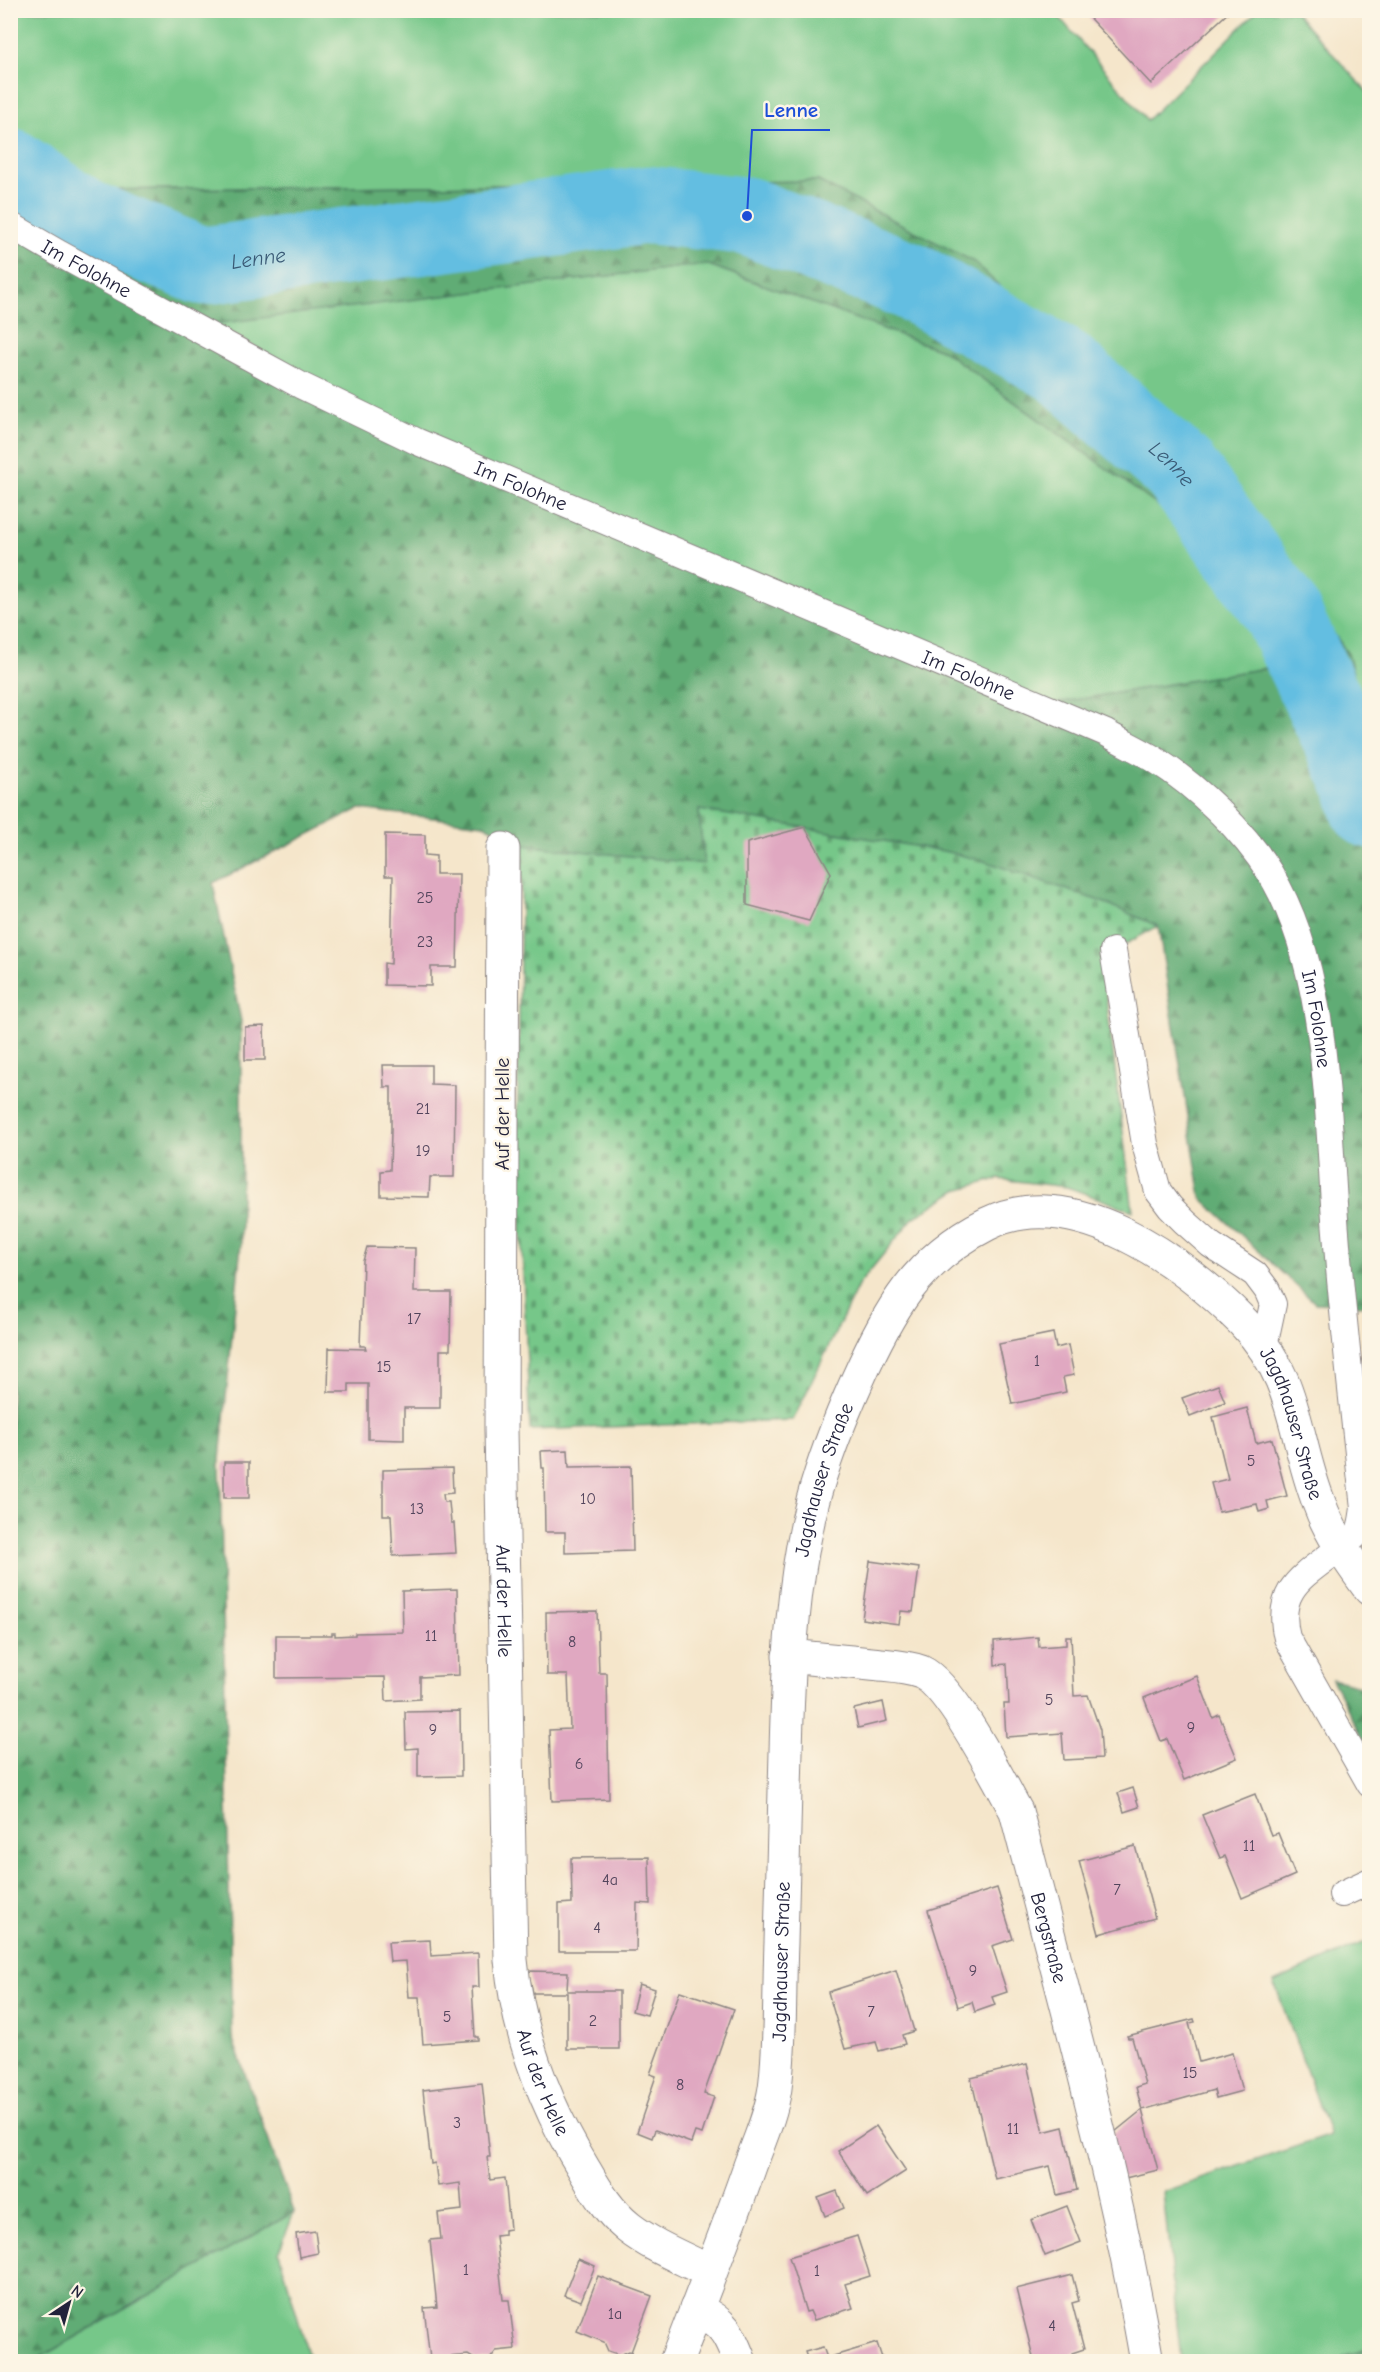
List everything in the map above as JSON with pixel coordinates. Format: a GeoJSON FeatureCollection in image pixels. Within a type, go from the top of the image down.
{"type":"FeatureCollection","features":[{"type":"Feature","properties":{"kind":"street","name":"Auf der Helle"},"geometry":{"type":"LineString","coordinates":[[503,849],[501,1429],[511,1948],[514,1992],[527,2043],[544,2090],[572,2150],[605,2205],[628,2227],[650,2242],[710,2272]]}},
{"type":"Feature","properties":{"kind":"street","name":"Jagdhauser Straße"},"geometry":{"type":"LineString","coordinates":[[676,2361],[738,2202],[775,2092],[789,1656],[813,1501],[836,1429],[873,1346],[894,1309],[927,1265],[966,1235],[998,1219],[1020,1212],[1054,1211],[1092,1220],[1136,1240],[1185,1271],[1242,1321],[1264,1346],[1281,1374],[1292,1405],[1319,1506],[1341,1547],[1370,1589]]}},
{"type":"Feature","properties":{"kind":"street","name":"Bergstraße"},"geometry":{"type":"LineString","coordinates":[[789,1656],[899,1667],[924,1673],[948,1696],[1017,1810],[1104,2152],[1147,2361]]}},
{"type":"Feature","properties":{"kind":"street"},"geometry":{"type":"LineString","coordinates":[[696,2309],[714,2317],[723,2325],[740,2361]]}},
{"type":"Feature","properties":{"kind":"lane","name":"Im Folohne"},"geometry":{"type":"LineString","coordinates":[[10,225],[302,386],[408,437],[1106,733],[1155,760],[1206,800],[1252,846],[1290,913],[1307,966],[1320,1023],[1336,1235],[1364,1508],[1359,1532],[1306,1573],[1290,1592],[1285,1602],[1284,1625],[1287,1638],[1370,1784]]}},
{"type":"Feature","properties":{"kind":"lane"},"geometry":{"type":"LineString","coordinates":[[1113,951],[1145,1144],[1158,1191],[1185,1222],[1211,1245],[1255,1274],[1267,1290],[1273,1304],[1264,1346]]}},
{"type":"Feature","properties":{"kind":"lane"},"geometry":{"type":"LineString","coordinates":[[1342,1893],[1370,1881]]}},
{"type":"Feature","properties":{"kind":"green space"},"geometry":{"type":"Polygon","coordinates":[[[11,11],[1054,11],[1147,120],[1257,11],[1294,11],[1369,94],[1369,734],[1348,654],[1269,597],[1278,666],[1039,706],[418,442],[213,323],[706,264],[944,351],[1229,556],[1250,526],[974,262],[818,181],[100,190],[11,138],[11,11]]]}},
{"type":"Feature","properties":{"kind":"green space"},"geometry":{"type":"Polygon","coordinates":[[[11,138],[100,190],[818,181],[974,262],[1250,527],[1229,557],[944,351],[706,264],[213,324],[302,386],[1039,706],[1278,666],[1269,597],[1296,578],[1348,654],[1369,734],[1369,1305],[1315,1303],[1201,1198],[1158,926],[1102,902],[984,861],[943,851],[699,810],[704,864],[522,845],[483,824],[359,809],[213,883],[241,1021],[241,1244],[220,1460],[232,2037],[294,2212],[34,2361],[11,2362],[11,138]]]}},
{"type":"Feature","properties":{"kind":"green space"},"geometry":{"type":"Polygon","coordinates":[[[699,810],[943,851],[984,861],[1102,902],[1158,926],[1101,958],[1133,1211],[1067,1187],[998,1179],[957,1190],[913,1218],[859,1284],[793,1420],[530,1430],[517,1139],[522,845],[704,864],[699,810]]]}},
{"type":"Feature","properties":{"kind":"green space"},"geometry":{"type":"Polygon","coordinates":[[[1332,1679],[1369,1688],[1369,1750],[1332,1679]]]}},
{"type":"Feature","properties":{"kind":"green space"},"geometry":{"type":"Polygon","coordinates":[[[1369,1940],[1369,2348],[1332,2361],[1181,2361],[1163,2192],[1330,2135],[1274,1982],[1369,1940]]]}},
{"type":"Feature","properties":{"kind":"green space"},"geometry":{"type":"Polygon","coordinates":[[[294,2212],[279,2252],[310,2361],[34,2361],[294,2212]]]}},
{"type":"Feature","properties":{"kind":"green space"},"geometry":{"type":"Polygon","coordinates":[[[1369,2348],[1369,2361],[1332,2361],[1369,2348]]]}},
{"type":"Feature","properties":{"kind":"building"},"geometry":{"type":"Polygon","coordinates":[[[1082,10],[1231,10],[1151,84],[1082,10]]]}},
{"type":"Feature","properties":{"kind":"building"},"geometry":{"type":"Polygon","coordinates":[[[805,827],[831,873],[809,921],[747,905],[747,843],[805,827]]]}},
{"type":"Feature","properties":{"kind":"building"},"geometry":{"type":"Polygon","coordinates":[[[385,834],[425,835],[425,855],[436,856],[436,874],[459,874],[457,967],[431,967],[431,986],[384,985],[384,963],[391,964],[393,876],[385,876],[385,834]]]}},
{"type":"Feature","properties":{"kind":"building"},"geometry":{"type":"Polygon","coordinates":[[[264,1026],[265,1060],[245,1060],[245,1027],[264,1026]]]}},
{"type":"Feature","properties":{"kind":"building"},"geometry":{"type":"Polygon","coordinates":[[[383,1065],[431,1065],[431,1084],[455,1085],[454,1177],[430,1177],[429,1197],[381,1196],[381,1171],[390,1170],[391,1130],[391,1087],[384,1087],[383,1065]]]}},
{"type":"Feature","properties":{"kind":"building"},"geometry":{"type":"Polygon","coordinates":[[[367,1247],[415,1248],[414,1292],[451,1292],[450,1350],[440,1350],[440,1408],[404,1408],[404,1440],[368,1439],[368,1384],[349,1384],[349,1392],[328,1392],[329,1348],[366,1349],[365,1346],[360,1346],[363,1261],[367,1247]]]}},
{"type":"Feature","properties":{"kind":"building"},"geometry":{"type":"Polygon","coordinates":[[[1053,1333],[1056,1348],[1068,1345],[1074,1375],[1063,1377],[1066,1392],[1012,1404],[999,1344],[1053,1333]]]}},
{"type":"Feature","properties":{"kind":"building"},"geometry":{"type":"Polygon","coordinates":[[[1218,1385],[1225,1402],[1190,1416],[1182,1398],[1218,1385]]]}},
{"type":"Feature","properties":{"kind":"building"},"geometry":{"type":"Polygon","coordinates":[[[1247,1408],[1256,1443],[1272,1439],[1287,1496],[1267,1501],[1269,1509],[1259,1512],[1257,1504],[1219,1512],[1211,1483],[1228,1479],[1213,1417],[1247,1408]]]}},
{"type":"Feature","properties":{"kind":"building"},"geometry":{"type":"Polygon","coordinates":[[[568,1450],[569,1467],[631,1466],[633,1551],[565,1553],[565,1532],[545,1532],[544,1468],[542,1468],[541,1451],[568,1450]]]}},
{"type":"Feature","properties":{"kind":"building"},"geometry":{"type":"Polygon","coordinates":[[[224,1462],[249,1462],[249,1498],[224,1498],[224,1462]]]}},
{"type":"Feature","properties":{"kind":"building"},"geometry":{"type":"Polygon","coordinates":[[[452,1468],[453,1493],[443,1494],[444,1502],[449,1502],[451,1523],[454,1523],[456,1553],[393,1556],[391,1515],[383,1515],[383,1470],[452,1468]]]}},
{"type":"Feature","properties":{"kind":"building"},"geometry":{"type":"Polygon","coordinates":[[[870,1561],[919,1568],[913,1612],[901,1611],[899,1624],[862,1619],[870,1561]]]}},
{"type":"Feature","properties":{"kind":"building"},"geometry":{"type":"Polygon","coordinates":[[[457,1589],[459,1675],[420,1677],[420,1699],[386,1701],[385,1677],[276,1678],[276,1635],[332,1635],[335,1633],[335,1636],[355,1635],[355,1633],[403,1632],[402,1591],[457,1589]]]}},
{"type":"Feature","properties":{"kind":"building"},"geometry":{"type":"Polygon","coordinates":[[[597,1611],[599,1673],[607,1673],[609,1799],[552,1801],[549,1730],[570,1729],[568,1675],[547,1675],[546,1612],[597,1611]]]}},
{"type":"Feature","properties":{"kind":"building"},"geometry":{"type":"Polygon","coordinates":[[[1066,1636],[1071,1636],[1074,1696],[1088,1695],[1100,1730],[1102,1758],[1064,1760],[1062,1733],[1006,1737],[1004,1704],[1009,1704],[1007,1664],[995,1665],[994,1641],[1038,1637],[1039,1647],[1066,1645],[1066,1636]]]}},
{"type":"Feature","properties":{"kind":"building"},"geometry":{"type":"Polygon","coordinates":[[[1197,1676],[1213,1718],[1219,1715],[1237,1758],[1184,1780],[1167,1739],[1161,1741],[1144,1698],[1197,1676]]]}},
{"type":"Feature","properties":{"kind":"building"},"geometry":{"type":"Polygon","coordinates":[[[883,1702],[887,1721],[858,1728],[854,1709],[883,1702]]]}},
{"type":"Feature","properties":{"kind":"building"},"geometry":{"type":"Polygon","coordinates":[[[460,1711],[461,1776],[418,1777],[418,1748],[406,1749],[405,1712],[460,1711]]]}},
{"type":"Feature","properties":{"kind":"building"},"geometry":{"type":"Polygon","coordinates":[[[1133,1788],[1139,1807],[1124,1812],[1118,1793],[1133,1788]]]}},
{"type":"Feature","properties":{"kind":"building"},"geometry":{"type":"Polygon","coordinates":[[[1255,1794],[1271,1835],[1278,1833],[1295,1875],[1242,1898],[1225,1856],[1220,1858],[1202,1815],[1255,1794]]]}},
{"type":"Feature","properties":{"kind":"building"},"geometry":{"type":"Polygon","coordinates":[[[1135,1846],[1155,1918],[1099,1934],[1079,1861],[1135,1846]]]}},
{"type":"Feature","properties":{"kind":"building"},"geometry":{"type":"Polygon","coordinates":[[[649,1857],[650,1904],[637,1903],[636,1951],[559,1951],[559,1904],[572,1903],[571,1858],[649,1857]]]}},
{"type":"Feature","properties":{"kind":"building"},"geometry":{"type":"Polygon","coordinates":[[[997,1888],[1013,1939],[992,1946],[1007,1992],[992,1997],[995,2005],[975,2012],[972,2002],[958,2007],[928,1910],[997,1888]]]}},
{"type":"Feature","properties":{"kind":"building"},"geometry":{"type":"Polygon","coordinates":[[[430,1940],[431,1956],[478,1953],[479,1987],[472,1987],[475,2037],[478,2037],[478,2040],[423,2044],[419,1997],[409,1997],[406,1961],[390,1962],[388,1942],[430,1940]]]}},
{"type":"Feature","properties":{"kind":"building"},"geometry":{"type":"Polygon","coordinates":[[[896,1970],[914,2031],[902,2035],[905,2044],[879,2051],[876,2042],[845,2049],[828,1992],[896,1970]]]}},
{"type":"Feature","properties":{"kind":"building"},"geometry":{"type":"Polygon","coordinates":[[[528,1971],[568,1972],[567,1991],[619,1991],[619,2049],[567,2049],[567,1993],[533,1993],[528,1971]]]}},
{"type":"Feature","properties":{"kind":"building"},"geometry":{"type":"Polygon","coordinates":[[[639,1984],[655,1989],[647,2015],[632,2011],[639,1984]]]}},
{"type":"Feature","properties":{"kind":"building"},"geometry":{"type":"Polygon","coordinates":[[[680,1991],[734,2009],[704,2094],[714,2097],[702,2134],[695,2132],[691,2143],[655,2130],[652,2138],[637,2132],[656,2076],[650,2074],[680,1991]]]}},
{"type":"Feature","properties":{"kind":"building"},"geometry":{"type":"Polygon","coordinates":[[[1194,2019],[1195,2022],[1189,2023],[1199,2062],[1232,2053],[1242,2091],[1216,2098],[1214,2090],[1142,2110],[1136,2087],[1145,2084],[1132,2038],[1127,2036],[1194,2019]]]}},
{"type":"Feature","properties":{"kind":"building"},"geometry":{"type":"Polygon","coordinates":[[[1027,2064],[1043,2132],[1063,2127],[1077,2190],[1057,2195],[1050,2166],[995,2179],[971,2078],[1027,2064]]]}},
{"type":"Feature","properties":{"kind":"building"},"geometry":{"type":"Polygon","coordinates":[[[482,2083],[490,2157],[487,2157],[490,2180],[505,2178],[510,2229],[504,2230],[504,2235],[496,2236],[503,2300],[509,2300],[515,2349],[496,2351],[490,2359],[476,2360],[468,2355],[430,2359],[424,2308],[437,2307],[430,2240],[441,2239],[438,2213],[462,2210],[460,2183],[438,2186],[435,2163],[431,2164],[423,2090],[482,2083]]]}},
{"type":"Feature","properties":{"kind":"building"},"geometry":{"type":"Polygon","coordinates":[[[1142,2110],[1158,2170],[1121,2179],[1110,2136],[1142,2110]]]}},
{"type":"Feature","properties":{"kind":"building"},"geometry":{"type":"Polygon","coordinates":[[[876,2126],[906,2171],[867,2196],[838,2151],[876,2126]]]}},
{"type":"Feature","properties":{"kind":"building"},"geometry":{"type":"Polygon","coordinates":[[[837,2191],[844,2208],[825,2216],[818,2198],[837,2191]]]}},
{"type":"Feature","properties":{"kind":"building"},"geometry":{"type":"Polygon","coordinates":[[[1067,2206],[1081,2242],[1045,2256],[1031,2220],[1067,2206]]]}},
{"type":"Feature","properties":{"kind":"building"},"geometry":{"type":"Polygon","coordinates":[[[315,2231],[318,2253],[299,2257],[296,2234],[315,2231]]]}},
{"type":"Feature","properties":{"kind":"building"},"geometry":{"type":"Polygon","coordinates":[[[857,2236],[870,2276],[845,2284],[853,2308],[814,2320],[810,2311],[806,2312],[789,2257],[857,2236]]]}},
{"type":"Feature","properties":{"kind":"building"},"geometry":{"type":"Polygon","coordinates":[[[578,2259],[595,2266],[581,2301],[564,2295],[578,2259]]]}},
{"type":"Feature","properties":{"kind":"building"},"geometry":{"type":"Polygon","coordinates":[[[1072,2275],[1079,2301],[1072,2303],[1084,2349],[1072,2353],[1075,2361],[1034,2361],[1016,2289],[1072,2275]]]}},
{"type":"Feature","properties":{"kind":"building"},"geometry":{"type":"Polygon","coordinates":[[[598,2276],[652,2296],[631,2352],[620,2355],[608,2351],[604,2342],[577,2331],[598,2276]]]}},
{"type":"Feature","properties":{"kind":"building"},"geometry":{"type":"Polygon","coordinates":[[[877,2343],[883,2361],[808,2361],[805,2352],[823,2347],[827,2358],[877,2343]]]}},
{"type":"Feature","properties":{"kind":"waterway","name":"Lenne"},"geometry":{"type":"LineString","coordinates":[[10,167],[85,218],[202,266],[648,205],[747,216],[911,281],[1062,366],[1179,469],[1278,605],[1363,784],[1370,809]]}},
{"type":"Feature","properties":{"kind":"place","name":"Lenne"},"geometry":{"type":"Point","coordinates":[747,216]}}]}
